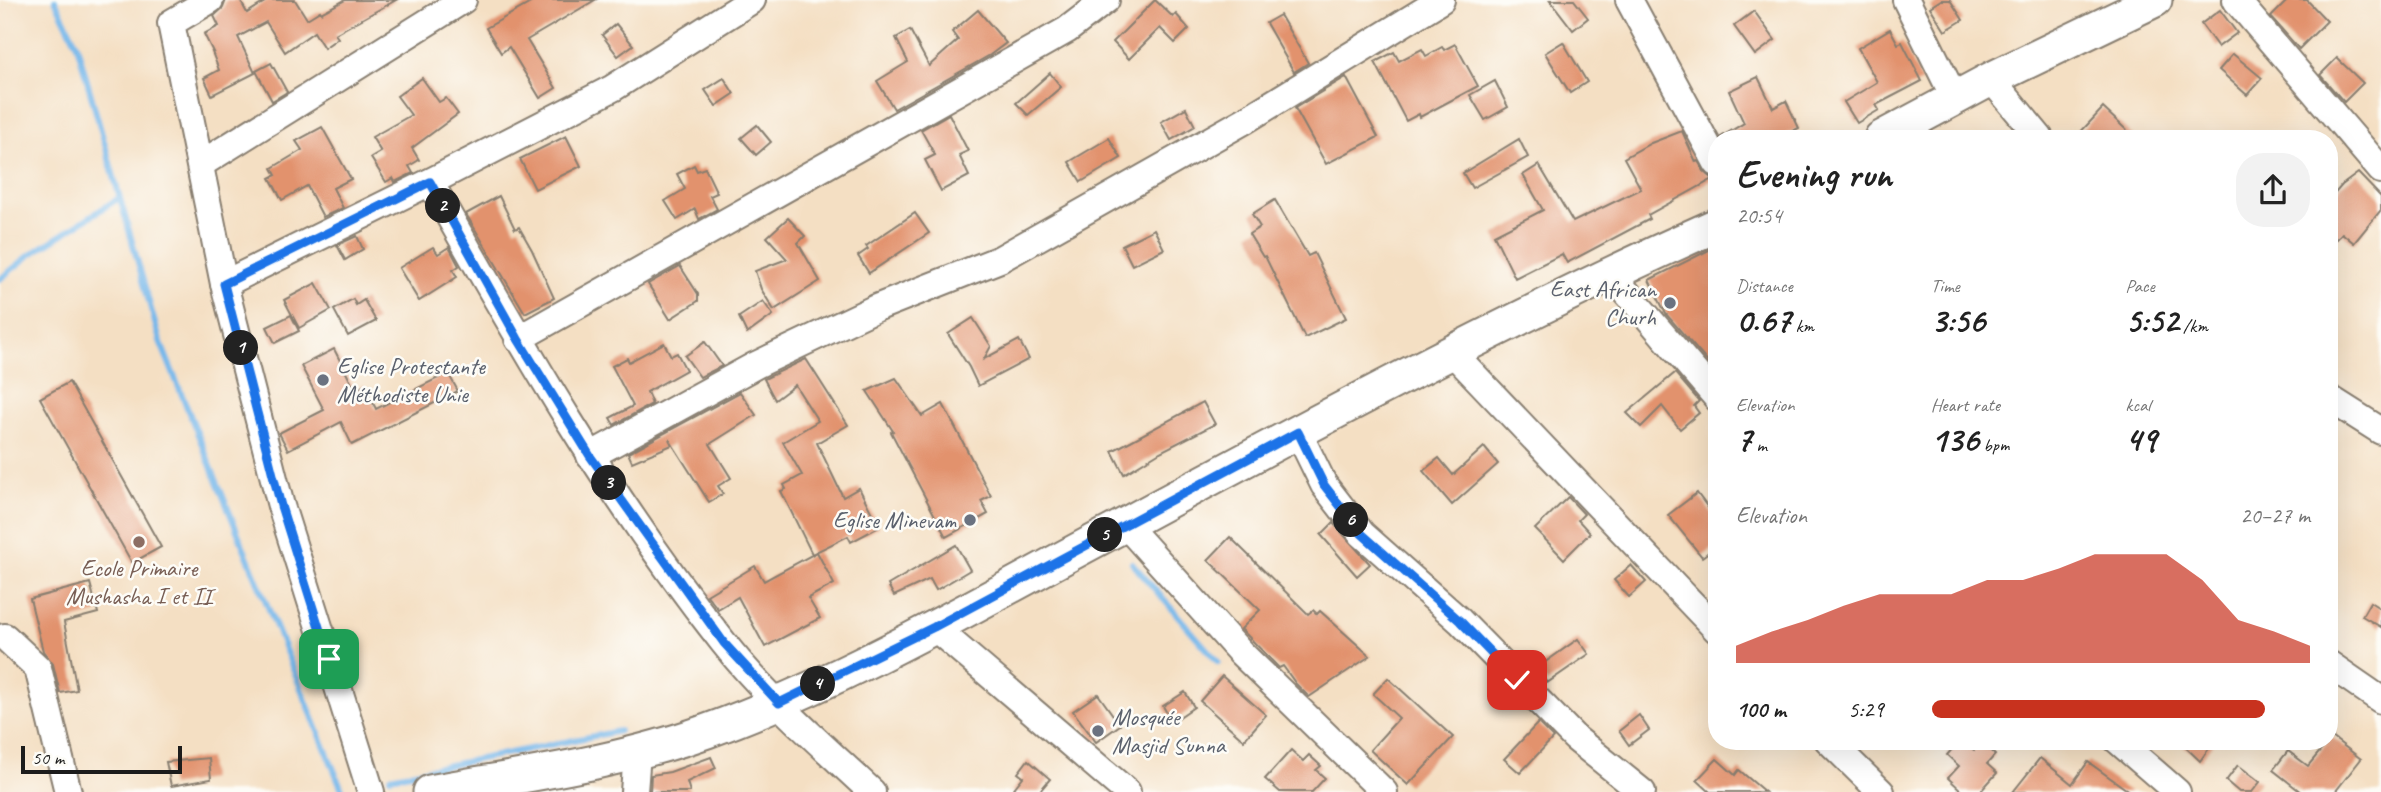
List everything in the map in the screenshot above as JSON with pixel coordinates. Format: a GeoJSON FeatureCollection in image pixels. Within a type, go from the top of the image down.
{"type":"FeatureCollection","features":[{"type":"Feature","properties":{"kind":"main road"},"geometry":{"type":"LineString","coordinates":[[1896,130],[1991,79],[2155,0]]}},
{"type":"Feature","properties":{"kind":"main road"},"geometry":{"type":"LineString","coordinates":[[430,792],[637,753],[705,732],[779,703],[934,627],[1451,351],[1610,273],[1708,229]]}},
{"type":"Feature","properties":{"kind":"street"},"geometry":{"type":"LineString","coordinates":[[210,0],[171,23],[224,284],[281,506],[371,792]]}},
{"type":"Feature","properties":{"kind":"street"},"geometry":{"type":"LineString","coordinates":[[201,164],[463,0]]}},
{"type":"Feature","properties":{"kind":"street"},"geometry":{"type":"LineString","coordinates":[[224,284],[613,88],[752,0]]}},
{"type":"Feature","properties":{"kind":"street"},"geometry":{"type":"LineString","coordinates":[[518,339],[1067,30],[1106,0]]}},
{"type":"Feature","properties":{"kind":"street"},"geometry":{"type":"LineString","coordinates":[[590,456],[756,365],[876,308],[1000,260],[1244,121],[1441,0]]}},
{"type":"Feature","properties":{"kind":"street"},"geometry":{"type":"LineString","coordinates":[[1629,0],[1708,146]]}},
{"type":"Feature","properties":{"kind":"street"},"geometry":{"type":"LineString","coordinates":[[1906,0],[1955,99]]}},
{"type":"Feature","properties":{"kind":"street"},"geometry":{"type":"LineString","coordinates":[[2236,0],[2381,170]]}},
{"type":"Feature","properties":{"kind":"street"},"geometry":{"type":"LineString","coordinates":[[1991,79],[2033,130]]}},
{"type":"Feature","properties":{"kind":"street"},"geometry":{"type":"LineString","coordinates":[[430,182],[518,339],[590,456],[724,643],[779,703],[872,792]]}},
{"type":"Feature","properties":{"kind":"street"},"geometry":{"type":"LineString","coordinates":[[1610,273],[1708,387]]}},
{"type":"Feature","properties":{"kind":"street"},"geometry":{"type":"LineString","coordinates":[[1451,351],[1708,621]]}},
{"type":"Feature","properties":{"kind":"street"},"geometry":{"type":"LineString","coordinates":[[2338,404],[2381,431]]}},
{"type":"Feature","properties":{"kind":"street"},"geometry":{"type":"LineString","coordinates":[[1298,432],[1324,485],[1362,534],[1460,621],[1575,738],[1642,792]]}},
{"type":"Feature","properties":{"kind":"street"},"geometry":{"type":"LineString","coordinates":[[1125,524],[1241,653],[1384,792]]}},
{"type":"Feature","properties":{"kind":"street"},"geometry":{"type":"LineString","coordinates":[[934,627],[1127,792]]}},
{"type":"Feature","properties":{"kind":"street"},"geometry":{"type":"LineString","coordinates":[[5,637],[38,668],[68,792]]}},
{"type":"Feature","properties":{"kind":"street"},"geometry":{"type":"LineString","coordinates":[[2338,670],[2381,700]]}},
{"type":"Feature","properties":{"kind":"street"},"geometry":{"type":"LineString","coordinates":[[1838,750],[1881,792]]}},
{"type":"Feature","properties":{"kind":"street"},"geometry":{"type":"LineString","coordinates":[[2129,750],[2177,792]]}},
{"type":"Feature","properties":{"kind":"street"},"geometry":{"type":"LineString","coordinates":[[634,792],[637,753]]}},
{"type":"Feature","properties":{"kind":"building"},"geometry":{"type":"Polygon","coordinates":[[[226,0],[240,0],[247,13],[268,0],[295,0],[307,19],[345,0],[396,0],[335,34],[338,38],[324,48],[314,32],[285,52],[266,22],[238,37],[255,73],[212,95],[204,78],[219,70],[204,34],[219,26],[214,16],[223,8],[226,0]]]}},
{"type":"Feature","properties":{"kind":"building"},"geometry":{"type":"Polygon","coordinates":[[[536,0],[595,0],[527,40],[556,88],[540,98],[509,47],[501,53],[486,28],[536,0]]]}},
{"type":"Feature","properties":{"kind":"building"},"geometry":{"type":"Polygon","coordinates":[[[1155,0],[1173,17],[1176,14],[1189,29],[1175,43],[1160,28],[1129,59],[1113,42],[1155,0]]]}},
{"type":"Feature","properties":{"kind":"building"},"geometry":{"type":"Polygon","coordinates":[[[1550,0],[1574,0],[1588,18],[1573,30],[1550,0]]]}},
{"type":"Feature","properties":{"kind":"building"},"geometry":{"type":"Polygon","coordinates":[[[1941,0],[1950,0],[1963,20],[1945,31],[1930,7],[1941,0]]]}},
{"type":"Feature","properties":{"kind":"building"},"geometry":{"type":"Polygon","coordinates":[[[2288,0],[2307,0],[2327,21],[2299,49],[2271,17],[2288,0]]]}},
{"type":"Feature","properties":{"kind":"building"},"geometry":{"type":"Polygon","coordinates":[[[978,10],[1006,43],[990,55],[894,109],[877,81],[908,62],[896,38],[910,30],[929,66],[958,40],[952,32],[978,10]]]}},
{"type":"Feature","properties":{"kind":"building"},"geometry":{"type":"Polygon","coordinates":[[[2220,10],[2237,33],[2218,47],[2201,24],[2220,10]]]}},
{"type":"Feature","properties":{"kind":"building"},"geometry":{"type":"Polygon","coordinates":[[[1754,11],[1775,40],[1755,55],[1734,26],[1754,11]]]}},
{"type":"Feature","properties":{"kind":"building"},"geometry":{"type":"Polygon","coordinates":[[[1280,15],[1308,63],[1294,72],[1266,23],[1280,15]]]}},
{"type":"Feature","properties":{"kind":"building"},"geometry":{"type":"Polygon","coordinates":[[[616,24],[633,45],[618,56],[602,35],[616,24]]]}},
{"type":"Feature","properties":{"kind":"building"},"geometry":{"type":"Polygon","coordinates":[[[1890,29],[1898,44],[1902,42],[1922,81],[1876,105],[1879,110],[1857,123],[1844,102],[1877,82],[1858,48],[1890,29]]]}},
{"type":"Feature","properties":{"kind":"building"},"geometry":{"type":"Polygon","coordinates":[[[1563,42],[1587,82],[1570,93],[1545,53],[1563,42]]]}},
{"type":"Feature","properties":{"kind":"building"},"geometry":{"type":"Polygon","coordinates":[[[1455,44],[1478,86],[1420,117],[1419,114],[1406,121],[1375,62],[1394,52],[1399,61],[1422,49],[1426,56],[1442,47],[1444,50],[1455,44]]]}},
{"type":"Feature","properties":{"kind":"building"},"geometry":{"type":"Polygon","coordinates":[[[2233,54],[2262,78],[2247,95],[2219,70],[2233,54]]]}},
{"type":"Feature","properties":{"kind":"building"},"geometry":{"type":"Polygon","coordinates":[[[2337,58],[2363,83],[2344,102],[2320,75],[2337,58]]]}},
{"type":"Feature","properties":{"kind":"building"},"geometry":{"type":"Polygon","coordinates":[[[271,63],[287,92],[272,101],[256,71],[271,63]]]}},
{"type":"Feature","properties":{"kind":"building"},"geometry":{"type":"Polygon","coordinates":[[[1050,73],[1061,87],[1028,115],[1016,103],[1050,73]]]}},
{"type":"Feature","properties":{"kind":"building"},"geometry":{"type":"Polygon","coordinates":[[[1346,77],[1378,137],[1326,164],[1295,108],[1346,77]]]}},
{"type":"Feature","properties":{"kind":"building"},"geometry":{"type":"Polygon","coordinates":[[[1758,77],[1773,108],[1786,101],[1799,128],[1732,130],[1744,123],[1729,91],[1758,77]]]}},
{"type":"Feature","properties":{"kind":"building"},"geometry":{"type":"Polygon","coordinates":[[[422,78],[439,102],[446,98],[458,114],[412,148],[419,160],[409,166],[413,173],[395,182],[393,178],[386,182],[371,158],[381,152],[372,137],[411,115],[397,96],[422,78]]]}},
{"type":"Feature","properties":{"kind":"building"},"geometry":{"type":"Polygon","coordinates":[[[724,78],[734,94],[716,106],[705,90],[724,78]]]}},
{"type":"Feature","properties":{"kind":"building"},"geometry":{"type":"Polygon","coordinates":[[[1495,81],[1508,107],[1485,120],[1470,95],[1495,81]]]}},
{"type":"Feature","properties":{"kind":"building"},"geometry":{"type":"Polygon","coordinates":[[[1186,108],[1195,126],[1171,140],[1161,122],[1186,108]]]}},
{"type":"Feature","properties":{"kind":"building"},"geometry":{"type":"Polygon","coordinates":[[[2103,108],[2126,130],[2082,130],[2103,108]]]}},
{"type":"Feature","properties":{"kind":"building"},"geometry":{"type":"Polygon","coordinates":[[[949,114],[968,151],[959,155],[969,176],[941,191],[925,160],[935,155],[921,130],[949,114]]]}},
{"type":"Feature","properties":{"kind":"building"},"geometry":{"type":"Polygon","coordinates":[[[757,125],[771,142],[756,155],[741,138],[757,125]]]}},
{"type":"Feature","properties":{"kind":"building"},"geometry":{"type":"Polygon","coordinates":[[[322,127],[351,179],[333,188],[343,208],[323,217],[307,186],[282,200],[270,178],[276,175],[272,168],[302,150],[296,141],[322,127]]]}},
{"type":"Feature","properties":{"kind":"building"},"geometry":{"type":"Polygon","coordinates":[[[1682,131],[1696,162],[1698,161],[1708,175],[1708,182],[1648,215],[1650,219],[1567,263],[1562,254],[1515,278],[1494,235],[1543,210],[1523,175],[1539,165],[1573,222],[1641,189],[1624,158],[1651,143],[1682,131]]]}},
{"type":"Feature","properties":{"kind":"building"},"geometry":{"type":"Polygon","coordinates":[[[566,136],[581,166],[535,189],[520,159],[566,136]]]}},
{"type":"Feature","properties":{"kind":"building"},"geometry":{"type":"Polygon","coordinates":[[[1109,138],[1121,158],[1081,182],[1069,162],[1109,138]]]}},
{"type":"Feature","properties":{"kind":"building"},"geometry":{"type":"Polygon","coordinates":[[[1519,139],[1528,157],[1472,188],[1463,173],[1519,139]]]}},
{"type":"Feature","properties":{"kind":"building"},"geometry":{"type":"Polygon","coordinates":[[[694,165],[697,171],[705,168],[717,193],[710,196],[717,209],[699,219],[695,209],[677,220],[665,201],[685,189],[677,174],[694,165]]]}},
{"type":"Feature","properties":{"kind":"building"},"geometry":{"type":"Polygon","coordinates":[[[2358,173],[2381,197],[2381,210],[2354,243],[2342,233],[2338,237],[2338,190],[2358,173]]]}},
{"type":"Feature","properties":{"kind":"building"},"geometry":{"type":"Polygon","coordinates":[[[499,196],[515,229],[519,227],[532,250],[554,298],[525,313],[466,214],[499,196]]]}},
{"type":"Feature","properties":{"kind":"building"},"geometry":{"type":"Polygon","coordinates":[[[1275,200],[1308,256],[1314,253],[1346,318],[1305,338],[1265,256],[1263,257],[1249,234],[1260,227],[1252,214],[1275,200]]]}},
{"type":"Feature","properties":{"kind":"building"},"geometry":{"type":"Polygon","coordinates":[[[915,213],[929,233],[869,273],[858,256],[868,249],[866,246],[915,213]]]}},
{"type":"Feature","properties":{"kind":"building"},"geometry":{"type":"Polygon","coordinates":[[[788,218],[805,236],[798,243],[820,281],[774,310],[761,289],[755,271],[787,259],[767,237],[788,218]]]}},
{"type":"Feature","properties":{"kind":"building"},"geometry":{"type":"Polygon","coordinates":[[[1154,229],[1164,249],[1132,265],[1122,245],[1154,229]]]}},
{"type":"Feature","properties":{"kind":"building"},"geometry":{"type":"Polygon","coordinates":[[[357,236],[363,249],[345,260],[337,245],[357,236]]]}},
{"type":"Feature","properties":{"kind":"building"},"geometry":{"type":"Polygon","coordinates":[[[433,247],[438,254],[449,247],[459,266],[453,270],[457,277],[419,301],[399,268],[433,247]]]}},
{"type":"Feature","properties":{"kind":"building"},"geometry":{"type":"Polygon","coordinates":[[[1708,250],[1708,363],[1666,314],[1649,280],[1708,250]]]}},
{"type":"Feature","properties":{"kind":"building"},"geometry":{"type":"Polygon","coordinates":[[[680,266],[698,294],[698,301],[670,319],[648,284],[680,266]]]}},
{"type":"Feature","properties":{"kind":"building"},"geometry":{"type":"Polygon","coordinates":[[[316,283],[331,310],[299,328],[284,300],[316,283]]]}},
{"type":"Feature","properties":{"kind":"building"},"geometry":{"type":"Polygon","coordinates":[[[353,299],[356,305],[364,300],[376,321],[348,336],[334,310],[353,299]]]}},
{"type":"Feature","properties":{"kind":"building"},"geometry":{"type":"Polygon","coordinates":[[[763,301],[773,315],[747,334],[739,317],[763,301]]]}},
{"type":"Feature","properties":{"kind":"building"},"geometry":{"type":"Polygon","coordinates":[[[291,315],[299,331],[275,343],[267,327],[291,315]]]}},
{"type":"Feature","properties":{"kind":"building"},"geometry":{"type":"Polygon","coordinates":[[[973,318],[991,346],[984,359],[1019,340],[1029,359],[978,386],[948,334],[973,318]]]}},
{"type":"Feature","properties":{"kind":"building"},"geometry":{"type":"Polygon","coordinates":[[[705,342],[722,366],[700,377],[685,356],[705,342]]]}},
{"type":"Feature","properties":{"kind":"building"},"geometry":{"type":"Polygon","coordinates":[[[664,343],[671,356],[677,353],[686,370],[647,392],[652,404],[614,425],[610,418],[633,406],[612,366],[627,358],[629,362],[664,343]]]}},
{"type":"Feature","properties":{"kind":"building"},"geometry":{"type":"Polygon","coordinates":[[[334,349],[355,390],[364,385],[376,409],[448,373],[458,391],[352,445],[341,422],[288,450],[279,433],[324,410],[301,366],[334,349]]]}},
{"type":"Feature","properties":{"kind":"building"},"geometry":{"type":"Polygon","coordinates":[[[806,359],[848,425],[817,443],[843,497],[859,488],[879,527],[851,542],[848,536],[812,554],[781,491],[786,489],[784,485],[802,475],[783,442],[818,421],[795,385],[775,400],[764,379],[806,359]]]}},
{"type":"Feature","properties":{"kind":"building"},"geometry":{"type":"Polygon","coordinates":[[[1675,373],[1699,401],[1694,406],[1699,413],[1680,429],[1662,406],[1641,427],[1627,413],[1675,373]]]}},
{"type":"Feature","properties":{"kind":"building"},"geometry":{"type":"Polygon","coordinates":[[[896,378],[922,416],[943,404],[991,496],[981,501],[988,514],[946,537],[891,432],[893,431],[867,391],[896,378]]]}},
{"type":"Feature","properties":{"kind":"building"},"geometry":{"type":"Polygon","coordinates":[[[69,382],[161,547],[132,563],[40,398],[69,382]]]}},
{"type":"Feature","properties":{"kind":"building"},"geometry":{"type":"Polygon","coordinates":[[[740,392],[756,415],[710,444],[731,478],[718,486],[723,494],[709,502],[669,439],[672,445],[632,462],[628,453],[740,392]]]}},
{"type":"Feature","properties":{"kind":"building"},"geometry":{"type":"Polygon","coordinates":[[[1203,402],[1215,424],[1124,474],[1112,451],[1203,402]]]}},
{"type":"Feature","properties":{"kind":"building"},"geometry":{"type":"Polygon","coordinates":[[[1484,447],[1498,464],[1452,505],[1423,471],[1439,458],[1453,475],[1484,447]]]}},
{"type":"Feature","properties":{"kind":"building"},"geometry":{"type":"Polygon","coordinates":[[[1697,493],[1708,508],[1708,553],[1702,557],[1668,515],[1697,493]]]}},
{"type":"Feature","properties":{"kind":"building"},"geometry":{"type":"Polygon","coordinates":[[[1568,497],[1584,514],[1578,520],[1590,533],[1564,559],[1535,529],[1568,497]]]}},
{"type":"Feature","properties":{"kind":"building"},"geometry":{"type":"Polygon","coordinates":[[[1333,523],[1370,564],[1357,576],[1321,535],[1333,523]]]}},
{"type":"Feature","properties":{"kind":"building"},"geometry":{"type":"Polygon","coordinates":[[[1230,537],[1308,614],[1313,610],[1317,614],[1320,611],[1370,656],[1309,697],[1283,666],[1279,668],[1241,629],[1260,610],[1208,560],[1230,537]]]}},
{"type":"Feature","properties":{"kind":"building"},"geometry":{"type":"Polygon","coordinates":[[[956,545],[970,570],[936,590],[930,579],[894,596],[888,585],[956,545]]]}},
{"type":"Feature","properties":{"kind":"building"},"geometry":{"type":"Polygon","coordinates":[[[817,552],[834,584],[808,598],[820,618],[765,647],[738,597],[718,609],[707,595],[755,566],[764,581],[817,552]]]}},
{"type":"Feature","properties":{"kind":"building"},"geometry":{"type":"Polygon","coordinates":[[[1631,565],[1646,582],[1629,597],[1614,580],[1631,565]]]}},
{"type":"Feature","properties":{"kind":"building"},"geometry":{"type":"Polygon","coordinates":[[[90,583],[98,613],[64,622],[77,690],[60,693],[53,664],[43,651],[30,599],[90,583]]]}},
{"type":"Feature","properties":{"kind":"building"},"geometry":{"type":"Polygon","coordinates":[[[2370,602],[2381,609],[2381,627],[2362,616],[2370,602]]]}},
{"type":"Feature","properties":{"kind":"building"},"geometry":{"type":"Polygon","coordinates":[[[1578,639],[1589,654],[1547,683],[1537,668],[1578,639]]]}},
{"type":"Feature","properties":{"kind":"building"},"geometry":{"type":"Polygon","coordinates":[[[1222,676],[1266,715],[1244,740],[1200,701],[1222,676]]]}},
{"type":"Feature","properties":{"kind":"building"},"geometry":{"type":"Polygon","coordinates":[[[1388,678],[1453,737],[1408,785],[1370,750],[1399,718],[1373,694],[1388,678]]]}},
{"type":"Feature","properties":{"kind":"building"},"geometry":{"type":"Polygon","coordinates":[[[1185,692],[1194,707],[1172,722],[1163,706],[1185,692]]]}},
{"type":"Feature","properties":{"kind":"building"},"geometry":{"type":"Polygon","coordinates":[[[1098,694],[1120,725],[1096,742],[1073,711],[1098,694]]]}},
{"type":"Feature","properties":{"kind":"building"},"geometry":{"type":"Polygon","coordinates":[[[1639,715],[1649,730],[1629,745],[1619,731],[1639,715]]]}},
{"type":"Feature","properties":{"kind":"building"},"geometry":{"type":"Polygon","coordinates":[[[1538,723],[1553,738],[1520,773],[1504,759],[1538,723]]]}},
{"type":"Feature","properties":{"kind":"building"},"geometry":{"type":"Polygon","coordinates":[[[2338,742],[2361,759],[2335,792],[2301,792],[2273,770],[2288,751],[2308,766],[2321,750],[2338,750],[2338,742]]]}},
{"type":"Feature","properties":{"kind":"building"},"geometry":{"type":"Polygon","coordinates":[[[1291,750],[1303,761],[1309,755],[1321,766],[1316,770],[1325,778],[1312,792],[1280,792],[1265,779],[1291,750]]]}},
{"type":"Feature","properties":{"kind":"building"},"geometry":{"type":"Polygon","coordinates":[[[1951,750],[1990,750],[1995,755],[1987,764],[1997,773],[1980,792],[1963,792],[1948,778],[1959,766],[1947,755],[1951,750]]]}},
{"type":"Feature","properties":{"kind":"building"},"geometry":{"type":"Polygon","coordinates":[[[2188,750],[2208,750],[2200,761],[2188,750]]]}},
{"type":"Feature","properties":{"kind":"building"},"geometry":{"type":"Polygon","coordinates":[[[711,757],[716,768],[687,782],[690,792],[650,792],[651,775],[670,772],[711,757]]]}},
{"type":"Feature","properties":{"kind":"building"},"geometry":{"type":"Polygon","coordinates":[[[209,758],[211,779],[171,786],[166,762],[209,758]]]}},
{"type":"Feature","properties":{"kind":"building"},"geometry":{"type":"Polygon","coordinates":[[[2040,758],[2072,784],[2088,762],[2130,792],[2013,792],[2040,758]]]}},
{"type":"Feature","properties":{"kind":"building"},"geometry":{"type":"Polygon","coordinates":[[[1717,759],[1735,775],[1739,770],[1765,792],[1710,792],[1697,780],[1717,759]]]}},
{"type":"Feature","properties":{"kind":"building"},"geometry":{"type":"Polygon","coordinates":[[[1028,760],[1050,779],[1039,792],[1011,792],[1023,777],[1018,773],[1028,760]]]}},
{"type":"Feature","properties":{"kind":"building"},"geometry":{"type":"Polygon","coordinates":[[[2238,765],[2260,782],[2252,792],[2239,792],[2226,781],[2238,765]]]}},
{"type":"Feature","properties":{"kind":"waterway"},"geometry":{"type":"LineString","coordinates":[[55,0],[77,45],[160,341],[343,792]]}},
{"type":"Feature","properties":{"kind":"waterway"},"geometry":{"type":"LineString","coordinates":[[0,279],[30,255],[119,198]]}},
{"type":"Feature","properties":{"kind":"waterway"},"geometry":{"type":"LineString","coordinates":[[1132,563],[1218,662]]}},
{"type":"Feature","properties":{"kind":"waterway"},"geometry":{"type":"LineString","coordinates":[[390,777],[619,731]]}},
{"type":"Feature","properties":{"kind":"place","name":"East African Churh"},"geometry":{"type":"Point","coordinates":[1670,303]}},
{"type":"Feature","properties":{"kind":"place","name":"Eglise Protestante Méthodiste Unie"},"geometry":{"type":"Point","coordinates":[323,380]}},
{"type":"Feature","properties":{"kind":"place","name":"Eglise Minevam"},"geometry":{"type":"Point","coordinates":[970,520]}},
{"type":"Feature","properties":{"kind":"place","name":"Ecole Primaire Mushasha I et II"},"geometry":{"type":"Point","coordinates":[139,542]}},
{"type":"Feature","properties":{"kind":"place","name":"Mosquée Masjid Sunna"},"geometry":{"type":"Point","coordinates":[1098,731]}},
{"type":"Feature","properties":{"kind":"route"},"geometry":{"type":"LineString","coordinates":[[329,659],[281,506],[224,284],[430,182],[518,339],[590,456],[724,643],[779,703],[934,627],[1298,432],[1324,485],[1362,534],[1460,621],[1517,680]]}}]}
